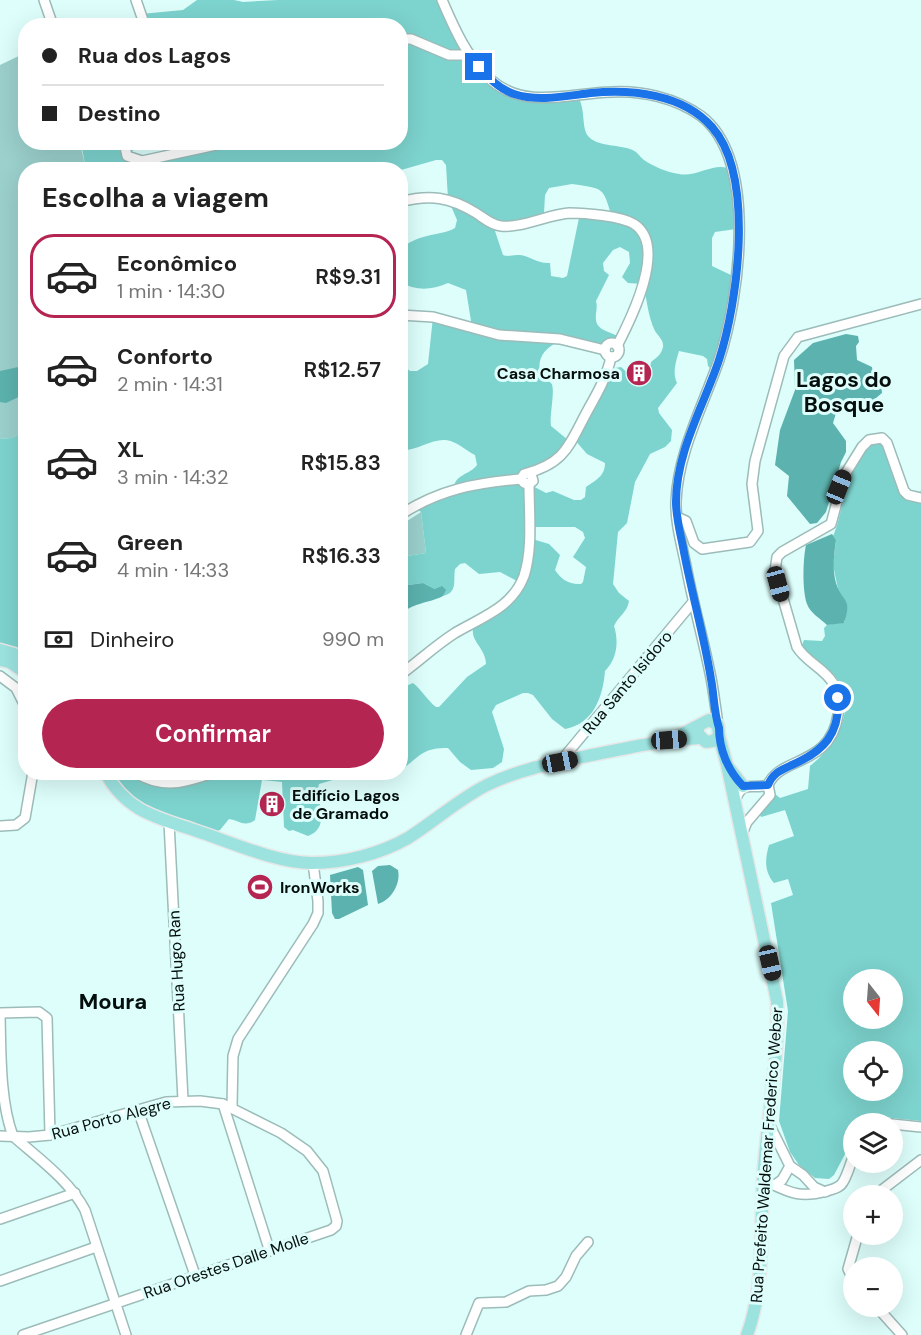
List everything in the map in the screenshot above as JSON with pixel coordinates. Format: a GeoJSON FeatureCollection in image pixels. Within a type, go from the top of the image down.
{"type":"FeatureCollection","features":[{"type":"Feature","properties":{"kind":"main road"},"geometry":{"type":"LineString","coordinates":[[0,650],[18,656]]}},
{"type":"Feature","properties":{"kind":"main road"},"geometry":{"type":"LineString","coordinates":[[0,660],[18,668]]}},
{"type":"Feature","properties":{"kind":"main road"},"geometry":{"type":"LineString","coordinates":[[110,780],[127,802],[169,822],[277,857],[313,863],[348,859],[388,847],[408,837],[487,785],[521,772],[708,731]]}},
{"type":"Feature","properties":{"kind":"main road","name":"Rua Prefeito Waldemar Frederico Weber"},"geometry":{"type":"LineString","coordinates":[[708,731],[727,765],[777,1001],[777,1035],[768,1122],[769,1183],[759,1280],[752,1320]]}},
{"type":"Feature","properties":{"kind":"main road","name":"Rua Prefeito Waldemar Frederico Weber"},"geometry":{"type":"LineString","coordinates":[[708,731],[729,778]]}},
{"type":"Feature","properties":{"kind":"main road"},"geometry":{"type":"LineString","coordinates":[[727,765],[743,786]]}},
{"type":"Feature","properties":{"kind":"main road"},"geometry":{"type":"LineString","coordinates":[[747,1335],[752,1320]]}},
{"type":"Feature","properties":{"kind":"main road"},"geometry":{"type":"LineString","coordinates":[[752,1320],[753,1335]]}},
{"type":"Feature","properties":{"kind":"street"},"geometry":{"type":"LineString","coordinates":[[44,0],[50,18]]}},
{"type":"Feature","properties":{"kind":"street"},"geometry":{"type":"LineString","coordinates":[[136,0],[142,18]]}},
{"type":"Feature","properties":{"kind":"street","name":"Rua Prefeito Waldemar Frederico Weber"},"geometry":{"type":"LineString","coordinates":[[442,0],[471,55],[492,81],[514,94],[527,97],[558,98],[602,92],[630,92],[673,101],[701,116],[719,136],[733,170],[739,199],[740,226],[733,305],[719,361],[696,418],[682,464],[676,503],[693,602],[714,700],[708,731]]}},
{"type":"Feature","properties":{"kind":"street"},"geometry":{"type":"LineString","coordinates":[[408,39],[449,55],[471,55]]}},
{"type":"Feature","properties":{"kind":"street"},"geometry":{"type":"LineString","coordinates":[[126,150],[127,156],[142,161],[193,150]]}},
{"type":"Feature","properties":{"kind":"street"},"geometry":{"type":"LineString","coordinates":[[408,201],[422,198],[448,199],[461,204],[489,222],[503,226],[557,214],[580,213],[632,223],[643,235],[648,253],[643,284],[633,315],[617,346],[618,353],[608,353],[560,339],[499,335],[433,317],[408,315]]}},
{"type":"Feature","properties":{"kind":"street"},"geometry":{"type":"LineString","coordinates":[[677,517],[686,521],[694,543],[702,549],[744,543],[754,538],[758,531],[752,483],[754,461],[780,368],[790,346],[798,337],[921,304]]}},
{"type":"Feature","properties":{"kind":"street"},"geometry":{"type":"LineString","coordinates":[[408,510],[434,496],[454,489],[527,479],[553,462],[574,439],[604,381],[608,353]]}},
{"type":"Feature","properties":{"kind":"street"},"geometry":{"type":"LineString","coordinates":[[741,835],[747,822],[770,795],[768,785],[776,773],[805,760],[825,744],[832,734],[839,709],[833,682],[801,654],[797,647],[775,571],[777,557],[831,524],[844,476],[869,440],[882,438],[887,443],[904,491],[908,495],[921,498]]}},
{"type":"Feature","properties":{"kind":"street"},"geometry":{"type":"LineString","coordinates":[[408,669],[456,633],[501,608],[519,587],[524,575],[529,538],[527,479]]}},
{"type":"Feature","properties":{"kind":"street"},"geometry":{"type":"LineString","coordinates":[[408,508],[414,506]]}},
{"type":"Feature","properties":{"kind":"street","name":"Rua Santo Isidoro"},"geometry":{"type":"LineString","coordinates":[[560,762],[693,602]]}},
{"type":"Feature","properties":{"kind":"street"},"geometry":{"type":"LineString","coordinates":[[0,676],[18,692]]}},
{"type":"Feature","properties":{"kind":"street"},"geometry":{"type":"LineString","coordinates":[[0,826],[16,825],[25,818],[32,780]]}},
{"type":"Feature","properties":{"kind":"street"},"geometry":{"type":"LineString","coordinates":[[152,780],[161,784],[190,780]]}},
{"type":"Feature","properties":{"kind":"street"},"geometry":{"type":"LineString","coordinates":[[735,801],[743,786],[768,785]]}},
{"type":"Feature","properties":{"kind":"street","name":"Rua Hugo Ran"},"geometry":{"type":"LineString","coordinates":[[169,822],[183,1100]]}},
{"type":"Feature","properties":{"kind":"street"},"geometry":{"type":"LineString","coordinates":[[269,1249],[227,1106],[233,1056],[238,1039],[318,914],[313,863]]}},
{"type":"Feature","properties":{"kind":"street"},"geometry":{"type":"LineString","coordinates":[[50,1135],[47,1018],[39,1012],[0,1014],[2,1105],[8,1126],[13,1136],[75,1193],[85,1210],[126,1335]]}},
{"type":"Feature","properties":{"kind":"street","name":"Rua Porto Alegre"},"geometry":{"type":"LineString","coordinates":[[0,1136],[50,1135],[166,1102],[183,1100],[227,1106],[296,1142],[315,1159],[323,1171],[337,1221],[336,1226]]}},
{"type":"Feature","properties":{"kind":"street"},"geometry":{"type":"LineString","coordinates":[[138,1110],[195,1275]]}},
{"type":"Feature","properties":{"kind":"street"},"geometry":{"type":"LineString","coordinates":[[768,1122],[790,1166],[814,1187],[825,1192]]}},
{"type":"Feature","properties":{"kind":"street"},"geometry":{"type":"LineString","coordinates":[[903,1125],[921,1127]]}},
{"type":"Feature","properties":{"kind":"street"},"geometry":{"type":"LineString","coordinates":[[888,1185],[921,1160]]}},
{"type":"Feature","properties":{"kind":"street"},"geometry":{"type":"LineString","coordinates":[[769,1183],[782,1180],[790,1166]]}},
{"type":"Feature","properties":{"kind":"street"},"geometry":{"type":"LineString","coordinates":[[769,1183],[798,1195],[812,1195],[840,1186],[847,1173]]}},
{"type":"Feature","properties":{"kind":"street"},"geometry":{"type":"LineString","coordinates":[[0,1219],[75,1193]]}},
{"type":"Feature","properties":{"kind":"street","name":"Rua Orestes Dalle Molle"},"geometry":{"type":"LineString","coordinates":[[23,1335],[336,1226]]}},
{"type":"Feature","properties":{"kind":"street"},"geometry":{"type":"LineString","coordinates":[[466,1335],[479,1303],[506,1302],[529,1291],[546,1290],[558,1286],[567,1277],[576,1256],[588,1242]]}},
{"type":"Feature","properties":{"kind":"street"},"geometry":{"type":"LineString","coordinates":[[0,1281],[96,1247]]}},
{"type":"Feature","properties":{"kind":"street"},"geometry":{"type":"LineString","coordinates":[[886,1317],[902,1335]]}},
{"type":"Feature","properties":{"kind":"shaded area"},"geometry":{"type":"Polygon","coordinates":[[[197,0],[243,2],[437,0],[445,7],[462,42],[492,81],[514,94],[577,95],[582,107],[585,130],[594,141],[632,150],[651,165],[675,173],[686,175],[720,167],[733,170],[736,229],[715,232],[712,238],[712,266],[735,277],[714,372],[703,356],[679,351],[675,371],[677,383],[658,408],[659,413],[672,430],[671,441],[665,447],[650,454],[635,482],[627,523],[618,532],[613,584],[629,601],[627,608],[614,626],[616,650],[605,671],[602,690],[595,708],[590,715],[575,726],[565,729],[552,719],[533,695],[523,693],[496,705],[492,712],[504,749],[502,762],[493,768],[471,770],[460,762],[448,748],[427,751],[408,765],[408,685],[413,683],[436,707],[439,707],[467,677],[486,664],[484,654],[474,638],[473,629],[479,620],[510,599],[517,581],[500,572],[479,574],[465,563],[455,569],[453,589],[443,596],[445,590],[435,589],[423,583],[408,585],[408,556],[426,553],[421,512],[414,506],[454,489],[459,477],[477,465],[475,455],[447,440],[408,450],[408,369],[417,371],[428,364],[433,317],[472,327],[466,290],[448,283],[424,289],[408,285],[408,244],[455,228],[457,220],[448,199],[446,165],[442,160],[408,168],[408,162],[85,162],[82,150],[133,150],[127,156],[142,161],[190,150],[408,150],[408,18],[142,18],[141,14],[183,10],[197,0]],[[572,184],[549,188],[545,195],[544,213],[537,219],[494,228],[503,255],[521,255],[550,263],[551,276],[563,278],[567,276],[580,213],[612,218],[604,194],[590,187],[572,184]],[[620,247],[613,250],[603,263],[604,271],[609,275],[596,301],[597,324],[605,331],[619,337],[615,344],[610,343],[606,347],[560,340],[546,350],[540,362],[540,374],[552,386],[551,426],[568,440],[568,448],[524,474],[529,484],[546,493],[553,491],[574,500],[581,500],[585,497],[586,487],[599,477],[605,467],[605,463],[587,454],[574,439],[609,369],[621,367],[632,377],[645,381],[651,362],[660,354],[663,347],[662,340],[651,320],[643,284],[628,283],[622,277],[630,263],[629,252],[620,247]],[[529,527],[529,538],[549,544],[560,555],[555,570],[563,579],[573,584],[581,584],[586,567],[573,557],[585,538],[583,532],[575,527],[529,527]]]}},
{"type":"Feature","properties":{"kind":"shaded area"},"geometry":{"type":"Polygon","coordinates":[[[18,56],[18,150],[82,150],[84,162],[18,162],[18,434],[12,438],[0,439],[0,65],[18,56]]]}},
{"type":"Feature","properties":{"kind":"shaded area"},"geometry":{"type":"Polygon","coordinates":[[[846,334],[858,336],[857,360],[872,367],[874,379],[881,383],[882,393],[870,403],[837,410],[833,423],[846,441],[846,452],[826,512],[817,523],[810,524],[787,496],[789,476],[775,465],[780,430],[795,390],[794,360],[813,343],[846,334]]]}},
{"type":"Feature","properties":{"kind":"shaded area"},"geometry":{"type":"Polygon","coordinates":[[[18,367],[18,397],[6,403],[0,402],[0,371],[18,367]]]}},
{"type":"Feature","properties":{"kind":"shaded area"},"geometry":{"type":"Polygon","coordinates":[[[18,434],[18,658],[0,650],[0,439],[12,438],[18,434]]]}},
{"type":"Feature","properties":{"kind":"shaded area"},"geometry":{"type":"Polygon","coordinates":[[[880,442],[903,496],[917,503],[921,490],[921,1121],[903,1119],[903,1113],[843,1113],[843,1158],[834,1175],[829,1179],[815,1178],[799,1165],[790,1152],[779,1121],[788,1011],[771,903],[793,895],[788,879],[774,883],[768,874],[766,860],[769,845],[794,836],[785,810],[761,817],[759,813],[775,794],[780,798],[808,789],[810,766],[827,750],[844,718],[844,694],[840,683],[805,651],[802,645],[804,640],[822,641],[825,636],[824,628],[827,625],[845,622],[833,565],[836,540],[833,536],[848,482],[860,455],[869,446],[880,442]]]}},
{"type":"Feature","properties":{"kind":"shaded area"},"geometry":{"type":"Polygon","coordinates":[[[421,512],[426,553],[408,556],[408,520],[421,512]]]}},
{"type":"Feature","properties":{"kind":"shaded area"},"geometry":{"type":"Polygon","coordinates":[[[832,534],[836,540],[834,562],[836,583],[846,601],[847,609],[844,623],[827,625],[808,607],[804,591],[804,566],[806,545],[832,534]]]}},
{"type":"Feature","properties":{"kind":"shaded area"},"geometry":{"type":"Polygon","coordinates":[[[423,583],[435,589],[442,586],[446,590],[443,596],[408,609],[408,585],[423,583]]]}},
{"type":"Feature","properties":{"kind":"shaded area"},"geometry":{"type":"Polygon","coordinates":[[[112,780],[262,780],[255,820],[245,823],[229,819],[220,830],[208,834],[138,809],[112,780]]]}},
{"type":"Feature","properties":{"kind":"shaded area"},"geometry":{"type":"Polygon","coordinates":[[[262,780],[333,780],[319,784],[320,826],[308,836],[293,830],[289,831],[284,827],[282,782],[262,780]]]}},
{"type":"Feature","properties":{"kind":"shaded area"},"geometry":{"type":"Polygon","coordinates":[[[390,865],[398,870],[398,881],[391,895],[378,904],[372,871],[378,866],[390,865]]]}},
{"type":"Feature","properties":{"kind":"shaded area"},"geometry":{"type":"Polygon","coordinates":[[[358,867],[363,870],[368,905],[335,919],[332,913],[330,875],[358,867]]]}},
{"type":"Feature","properties":{"kind":"place","name":"Casa Charmosa"},"geometry":{"type":"Point","coordinates":[639,373]}},
{"type":"Feature","properties":{"kind":"place","name":"Edifício Lagos de Gramado"},"geometry":{"type":"Point","coordinates":[272,804]}},
{"type":"Feature","properties":{"kind":"place","name":"IronWorks"},"geometry":{"type":"Point","coordinates":[260,887]}},
{"type":"Feature","properties":{"kind":"district","name":"Lagos do Bosque"},"geometry":{"type":"Point","coordinates":[844,392]}},
{"type":"Feature","properties":{"kind":"district","name":"Moura"},"geometry":{"type":"Point","coordinates":[113,1001]}},
{"type":"Feature","properties":{"kind":"route"},"geometry":{"type":"LineString","coordinates":[[479,67],[492,81],[504,89],[527,97],[558,98],[630,92],[673,101],[701,116],[719,136],[733,170],[739,199],[740,226],[733,305],[719,361],[696,418],[682,464],[676,503],[693,602],[711,679],[719,736],[727,765],[733,775],[743,786],[768,785],[776,773],[817,752],[832,734],[839,709],[838,698]]}}]}
